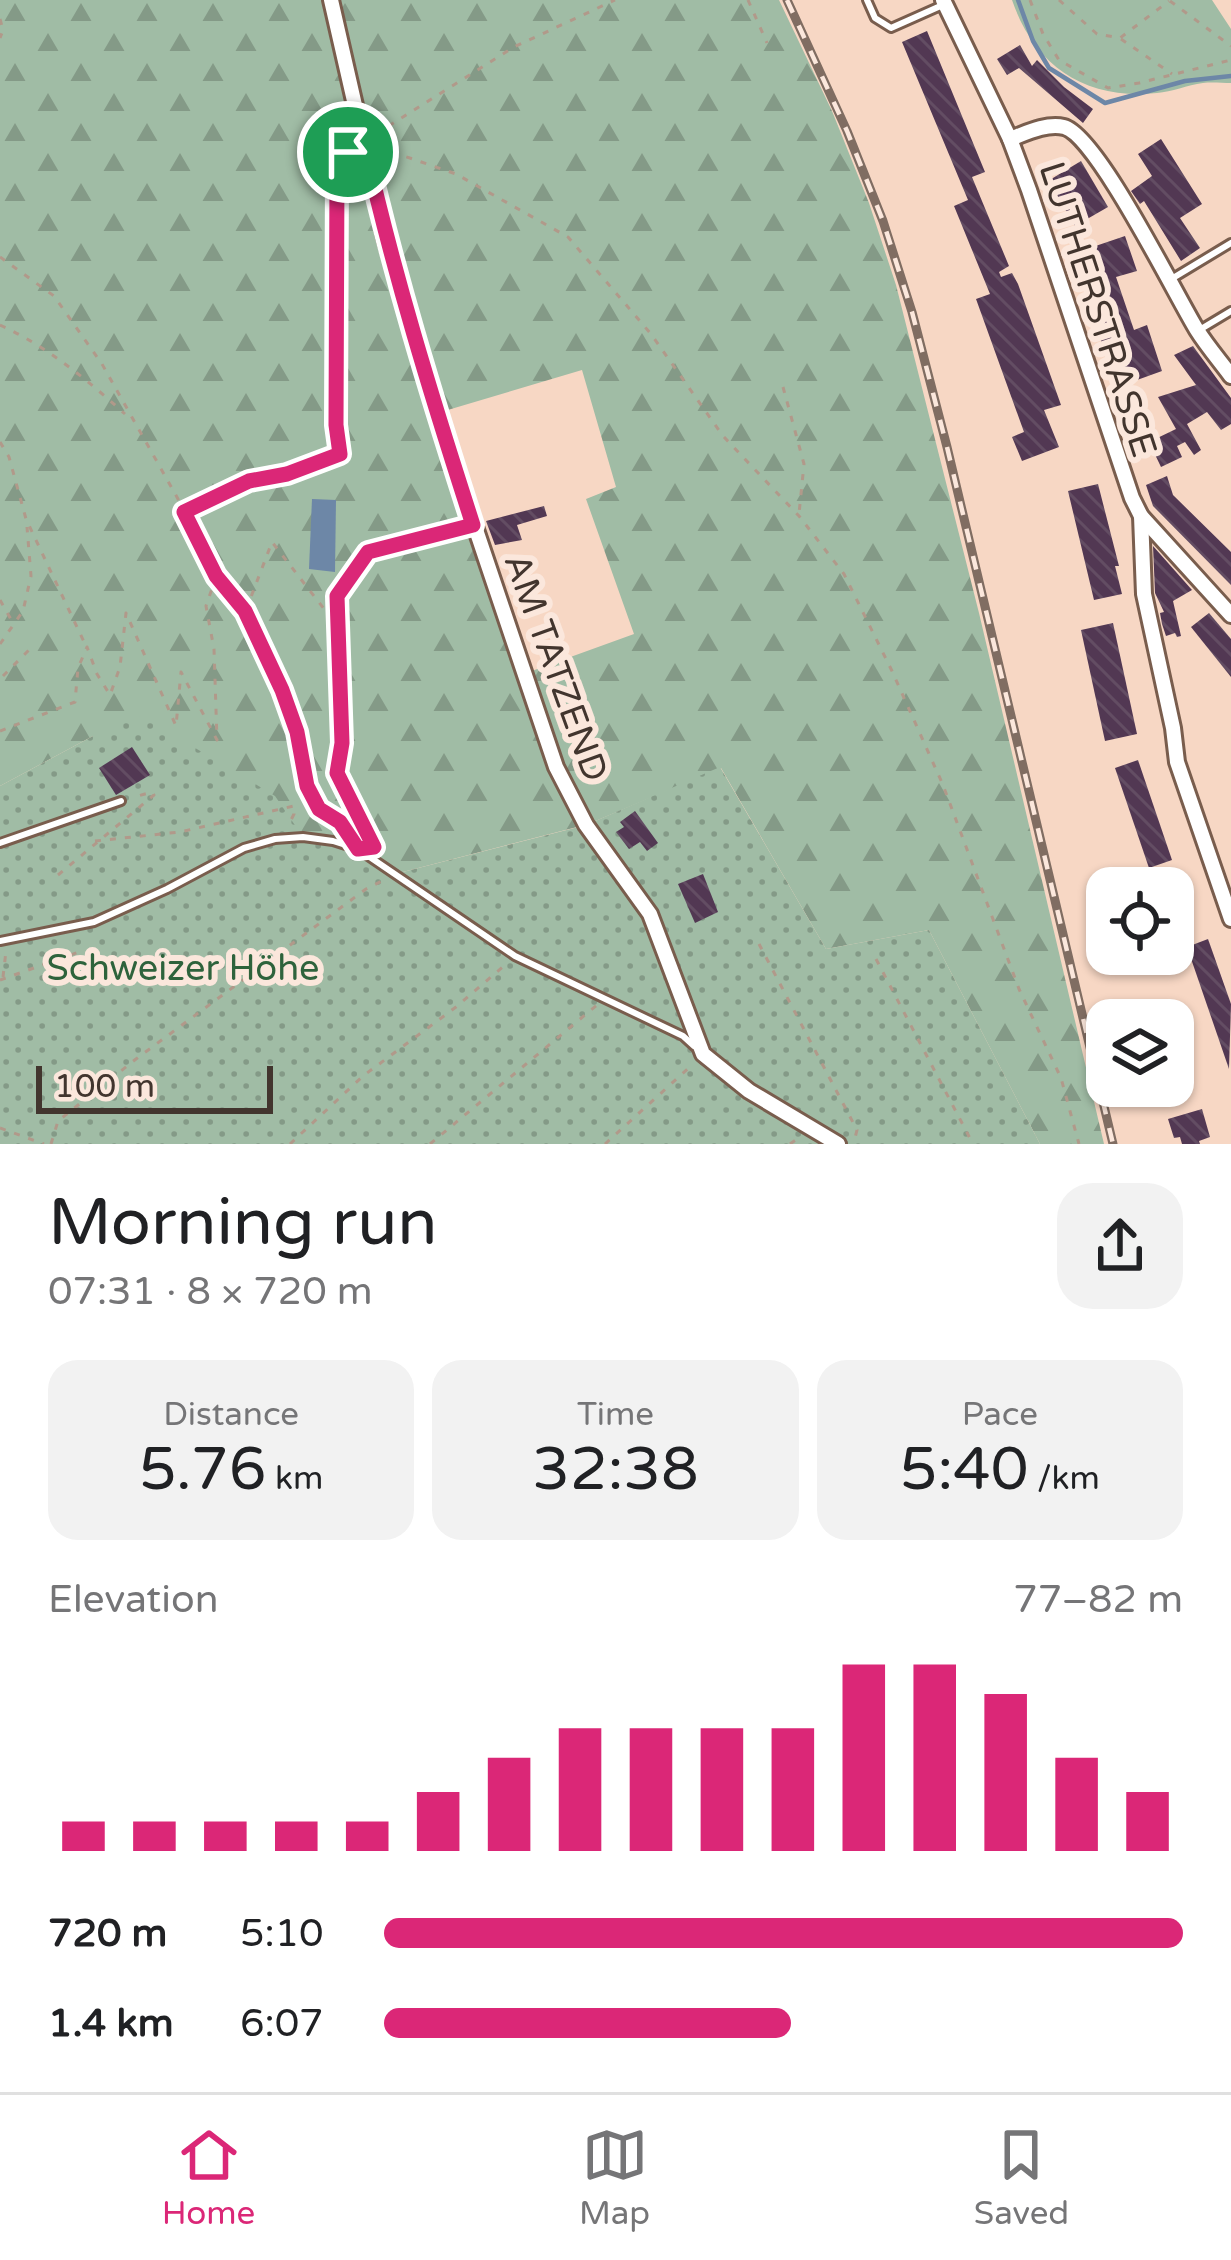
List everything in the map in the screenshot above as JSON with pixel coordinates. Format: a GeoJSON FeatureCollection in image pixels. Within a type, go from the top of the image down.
{"type":"FeatureCollection","features":[{"type":"Feature","properties":{"kind":"street","name":"AM TATZEND"},"geometry":{"type":"LineString","coordinates":[[331,0],[386,237],[437,414],[556,767],[586,825],[650,914],[703,1054]]}},
{"type":"Feature","properties":{"kind":"street","name":"LUTHERSTRASSE"},"geometry":{"type":"LineString","coordinates":[[944,2],[1010,139],[1125,483],[1142,516],[1231,615]]}},
{"type":"Feature","properties":{"kind":"street"},"geometry":{"type":"LineString","coordinates":[[1010,139],[1040,128],[1066,127],[1080,137],[1120,194],[1198,331],[1231,376]]}},
{"type":"Feature","properties":{"kind":"street"},"geometry":{"type":"LineString","coordinates":[[1142,516],[1144,594],[1178,762],[1230,916]]}},
{"type":"Feature","properties":{"kind":"street"},"geometry":{"type":"LineString","coordinates":[[703,1054],[749,1091],[838,1144]]}},
{"type":"Feature","properties":{"kind":"lane"},"geometry":{"type":"LineString","coordinates":[[867,0],[875,19],[891,28],[944,2]]}},
{"type":"Feature","properties":{"kind":"lane"},"geometry":{"type":"LineString","coordinates":[[1170,280],[1231,243]]}},
{"type":"Feature","properties":{"kind":"lane"},"geometry":{"type":"LineString","coordinates":[[1198,331],[1231,311]]}},
{"type":"Feature","properties":{"kind":"lane"},"geometry":{"type":"LineString","coordinates":[[0,843],[121,801]]}},
{"type":"Feature","properties":{"kind":"lane"},"geometry":{"type":"LineString","coordinates":[[4,940],[94,922],[244,848],[275,839],[333,841],[358,849],[515,956],[683,1036],[703,1054]]}},
{"type":"Feature","properties":{"kind":"path"},"geometry":{"type":"LineString","coordinates":[[184,512],[249,481],[287,474],[340,454],[336,425],[337,169],[348,152],[514,47],[615,0]]}},
{"type":"Feature","properties":{"kind":"path"},"geometry":{"type":"LineString","coordinates":[[748,0],[767,43]]}},
{"type":"Feature","properties":{"kind":"path"},"geometry":{"type":"LineString","coordinates":[[1030,0],[1059,60],[1108,88],[1231,60]]}},
{"type":"Feature","properties":{"kind":"path"},"geometry":{"type":"LineString","coordinates":[[1059,0],[1097,34],[1120,38],[1172,74]]}},
{"type":"Feature","properties":{"kind":"path"},"geometry":{"type":"LineString","coordinates":[[1120,38],[1169,0],[1231,46]]}},
{"type":"Feature","properties":{"kind":"path"},"geometry":{"type":"LineString","coordinates":[[0,19],[0,38]]}},
{"type":"Feature","properties":{"kind":"path"},"geometry":{"type":"LineString","coordinates":[[364,142],[456,174],[568,237],[651,334],[723,436],[799,516],[844,574],[951,806],[1019,989],[1060,1078],[1078,1144]]}},
{"type":"Feature","properties":{"kind":"path"},"geometry":{"type":"LineString","coordinates":[[0,257],[53,296],[102,364],[216,576],[245,611],[282,690],[297,732],[307,786],[319,809],[340,822],[358,849],[374,847],[337,773],[342,743],[337,596],[368,552],[473,525]]}},
{"type":"Feature","properties":{"kind":"path"},"geometry":{"type":"LineString","coordinates":[[0,325],[75,369],[131,419]]}},
{"type":"Feature","properties":{"kind":"path"},"geometry":{"type":"LineString","coordinates":[[783,387],[804,464],[799,516]]}},
{"type":"Feature","properties":{"kind":"path"},"geometry":{"type":"LineString","coordinates":[[0,442],[9,457],[26,519],[110,695],[120,667],[126,613],[176,726],[182,672],[217,740],[214,649],[206,606],[216,576]]}},
{"type":"Feature","properties":{"kind":"path"},"geometry":{"type":"LineString","coordinates":[[0,644],[23,611],[31,575],[26,519]]}},
{"type":"Feature","properties":{"kind":"path"},"geometry":{"type":"LineString","coordinates":[[245,611],[272,542],[338,628]]}},
{"type":"Feature","properties":{"kind":"path"},"geometry":{"type":"LineString","coordinates":[[0,600],[14,625]]}},
{"type":"Feature","properties":{"kind":"path"},"geometry":{"type":"LineString","coordinates":[[1,677],[32,646]]}},
{"type":"Feature","properties":{"kind":"path"},"geometry":{"type":"LineString","coordinates":[[0,731],[75,702],[78,668],[87,647]]}},
{"type":"Feature","properties":{"kind":"path"},"geometry":{"type":"LineString","coordinates":[[58,874],[154,795],[121,801]]}},
{"type":"Feature","properties":{"kind":"path"},"geometry":{"type":"LineString","coordinates":[[95,841],[180,832],[294,806],[288,826],[275,839]]}},
{"type":"Feature","properties":{"kind":"path"},"geometry":{"type":"LineString","coordinates":[[51,1144],[58,1121],[136,1058],[367,889],[395,874]]}},
{"type":"Feature","properties":{"kind":"path"},"geometry":{"type":"LineString","coordinates":[[4,940],[1,979],[79,952]]}},
{"type":"Feature","properties":{"kind":"path"},"geometry":{"type":"LineString","coordinates":[[759,944],[857,1130],[854,1144]]}},
{"type":"Feature","properties":{"kind":"path"},"geometry":{"type":"LineString","coordinates":[[290,1144],[363,1076],[515,956]]}},
{"type":"Feature","properties":{"kind":"path"},"geometry":{"type":"LineString","coordinates":[[876,958],[973,1144]]}},
{"type":"Feature","properties":{"kind":"path"},"geometry":{"type":"LineString","coordinates":[[430,1144],[603,1000]]}},
{"type":"Feature","properties":{"kind":"path"},"geometry":{"type":"LineString","coordinates":[[605,1144],[703,1054]]}},
{"type":"Feature","properties":{"kind":"path"},"geometry":{"type":"LineString","coordinates":[[0,1128],[44,1144]]}},
{"type":"Feature","properties":{"kind":"green space"},"geometry":{"type":"Polygon","coordinates":[[[0,0],[325,0],[381,239],[581,826],[395,874],[303,837],[93,736],[0,786],[0,0]]]}},
{"type":"Feature","properties":{"kind":"green space"},"geometry":{"type":"Polygon","coordinates":[[[334,0],[779,0],[832,111],[896,285],[1086,1068],[1086,1107],[1095,1107],[1104,1144],[1040,1144],[929,930],[826,949],[721,768],[593,822],[561,766],[529,672],[634,634],[586,499],[616,487],[582,370],[441,412],[392,240],[334,0]]]}},
{"type":"Feature","properties":{"kind":"green space"},"geometry":{"type":"Polygon","coordinates":[[[1012,0],[1212,0],[1231,29],[1231,83],[1131,94],[1086,84],[1049,61],[1034,44],[1012,0]]]}},
{"type":"Feature","properties":{"kind":"green space","name":"Schweizer Höhe"},"geometry":{"type":"Polygon","coordinates":[[[142,716],[275,796],[303,837],[358,849],[395,874],[586,825],[720,767],[826,949],[929,930],[1040,1144],[0,1144],[0,786],[93,736],[142,716]]]}},
{"type":"Feature","properties":{"kind":"water"},"geometry":{"type":"Polygon","coordinates":[[[312,499],[336,500],[335,572],[309,569],[312,499]]]}},
{"type":"Feature","properties":{"kind":"building"},"geometry":{"type":"Polygon","coordinates":[[[927,31],[985,172],[972,177],[1009,266],[999,272],[1001,277],[1012,273],[1018,284],[1061,405],[1044,410],[1059,447],[1022,461],[1012,437],[1024,432],[976,299],[990,294],[954,206],[968,200],[902,42],[927,31]]]}},
{"type":"Feature","properties":{"kind":"building"},"geometry":{"type":"Polygon","coordinates":[[[1020,45],[1032,66],[1037,60],[1093,109],[1083,123],[1019,68],[1007,75],[997,59],[1020,45]]]}},
{"type":"Feature","properties":{"kind":"building"},"geometry":{"type":"Polygon","coordinates":[[[1161,139],[1202,204],[1180,218],[1200,248],[1181,261],[1144,201],[1140,204],[1131,191],[1152,176],[1138,154],[1161,139]]]}},
{"type":"Feature","properties":{"kind":"building"},"geometry":{"type":"Polygon","coordinates":[[[1081,161],[1108,207],[1075,226],[1048,181],[1081,161]]]}},
{"type":"Feature","properties":{"kind":"building"},"geometry":{"type":"Polygon","coordinates":[[[1125,236],[1137,271],[1116,277],[1134,330],[1147,325],[1162,371],[1126,384],[1124,377],[1114,380],[1072,254],[1125,236]]]}},
{"type":"Feature","properties":{"kind":"building"},"geometry":{"type":"Polygon","coordinates":[[[1193,346],[1231,398],[1231,424],[1221,430],[1207,412],[1187,424],[1201,450],[1194,455],[1185,442],[1177,446],[1182,457],[1161,467],[1149,442],[1176,429],[1158,397],[1196,385],[1174,355],[1193,346]]]}},
{"type":"Feature","properties":{"kind":"building"},"geometry":{"type":"Polygon","coordinates":[[[1167,476],[1173,495],[1231,552],[1231,585],[1153,506],[1146,485],[1167,476]]]}},
{"type":"Feature","properties":{"kind":"building"},"geometry":{"type":"Polygon","coordinates":[[[1098,484],[1122,594],[1094,600],[1068,491],[1098,484]]]}},
{"type":"Feature","properties":{"kind":"building"},"geometry":{"type":"Polygon","coordinates":[[[544,506],[547,516],[517,525],[522,540],[495,545],[486,521],[544,506]]]}},
{"type":"Feature","properties":{"kind":"building"},"geometry":{"type":"Polygon","coordinates":[[[1153,546],[1192,590],[1173,601],[1181,636],[1166,636],[1162,624],[1153,546]]]}},
{"type":"Feature","properties":{"kind":"building"},"geometry":{"type":"Polygon","coordinates":[[[1209,613],[1231,639],[1231,677],[1191,627],[1209,613]]]}},
{"type":"Feature","properties":{"kind":"building"},"geometry":{"type":"Polygon","coordinates":[[[1113,623],[1137,734],[1105,741],[1081,630],[1113,623]]]}},
{"type":"Feature","properties":{"kind":"building"},"geometry":{"type":"Polygon","coordinates":[[[132,747],[150,775],[116,795],[99,768],[132,747]]]}},
{"type":"Feature","properties":{"kind":"building"},"geometry":{"type":"Polygon","coordinates":[[[1138,760],[1172,860],[1149,867],[1115,768],[1138,760]]]}},
{"type":"Feature","properties":{"kind":"building"},"geometry":{"type":"Polygon","coordinates":[[[635,811],[658,843],[647,851],[640,842],[629,849],[616,832],[624,827],[620,822],[635,811]]]}},
{"type":"Feature","properties":{"kind":"building"},"geometry":{"type":"Polygon","coordinates":[[[703,874],[718,912],[695,923],[678,884],[703,874]]]}},
{"type":"Feature","properties":{"kind":"building"},"geometry":{"type":"Polygon","coordinates":[[[1208,939],[1231,1004],[1229,1069],[1194,967],[1194,944],[1208,939]]]}},
{"type":"Feature","properties":{"kind":"building"},"geometry":{"type":"Polygon","coordinates":[[[1202,1109],[1210,1137],[1200,1144],[1182,1144],[1180,1137],[1174,1138],[1168,1119],[1202,1109]]]}},
{"type":"Feature","properties":{"kind":"waterway"},"geometry":{"type":"LineString","coordinates":[[1018,0],[1049,68],[1105,103],[1185,81],[1231,76]]}},
{"type":"Feature","properties":{"kind":"railway"},"geometry":{"type":"LineString","coordinates":[[787,0],[847,131],[912,312],[1113,1144]]}},
{"type":"Feature","properties":{"kind":"route"},"geometry":{"type":"LineString","coordinates":[[364,142],[386,237],[473,525],[368,552],[337,596],[342,743],[337,773],[374,847],[358,849],[340,822],[319,809],[307,786],[297,732],[282,690],[245,611],[216,576],[184,512],[249,481],[287,474],[340,454],[336,425],[337,169],[348,152],[364,142]]}}]}
